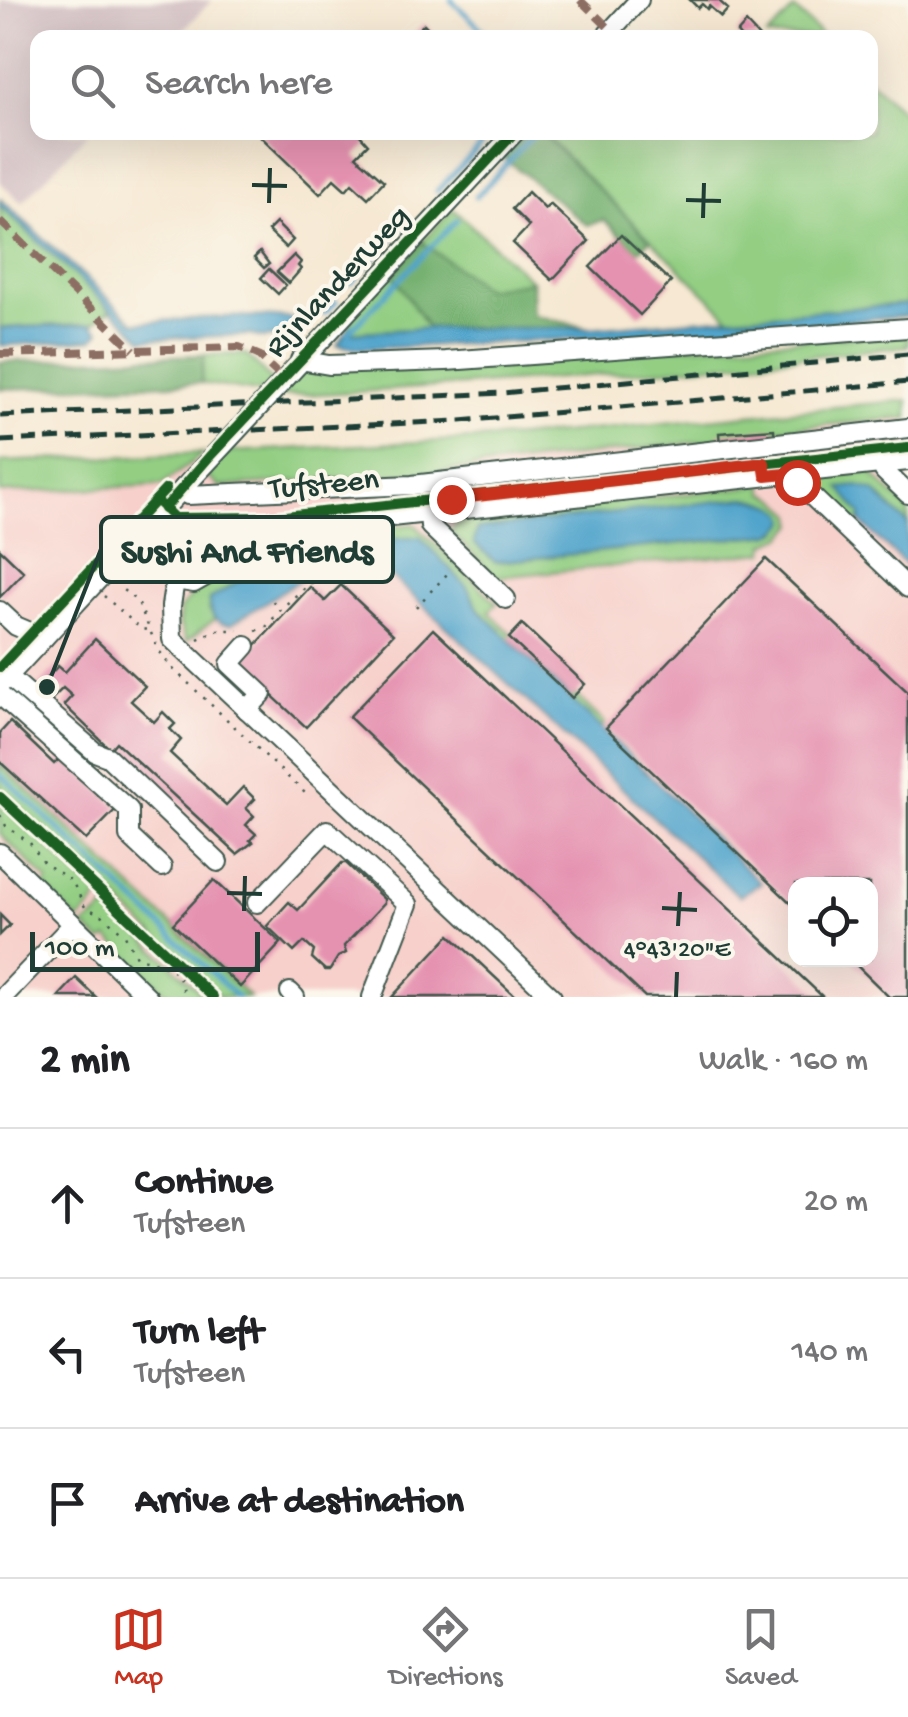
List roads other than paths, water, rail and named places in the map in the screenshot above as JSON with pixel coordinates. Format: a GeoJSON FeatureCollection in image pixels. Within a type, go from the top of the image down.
{"type":"FeatureCollection","features":[{"type":"Feature","properties":{"kind":"street"},"geometry":{"type":"LineString","coordinates":[[611,30],[639,0]]}},
{"type":"Feature","properties":{"kind":"street","name":"Rijnlanderweg"},"geometry":{"type":"LineString","coordinates":[[4,680],[506,140]]}},
{"type":"Feature","properties":{"kind":"street"},"geometry":{"type":"LineString","coordinates":[[300,360],[320,365],[446,361],[908,328]]}},
{"type":"Feature","properties":{"kind":"street","name":"Tufsteen"},"geometry":{"type":"LineString","coordinates":[[184,486],[188,495],[412,485],[908,428]]}},
{"type":"Feature","properties":{"kind":"street","name":"Tufsteen"},"geometry":{"type":"LineString","coordinates":[[175,580],[194,583],[290,528],[908,461]]}},
{"type":"Feature","properties":{"kind":"street"},"geometry":{"type":"LineString","coordinates":[[883,464],[884,472],[908,494]]}},
{"type":"Feature","properties":{"kind":"street"},"geometry":{"type":"LineString","coordinates":[[796,473],[797,482],[908,588]]}},
{"type":"Feature","properties":{"kind":"street"},"geometry":{"type":"LineString","coordinates":[[428,515],[430,526],[506,599]]}},
{"type":"Feature","properties":{"kind":"street"},"geometry":{"type":"LineString","coordinates":[[132,546],[175,580],[170,606],[172,640],[552,997]]}},
{"type":"Feature","properties":{"kind":"street"},"geometry":{"type":"LineString","coordinates":[[0,611],[16,626],[44,638]]}},
{"type":"Feature","properties":{"kind":"street"},"geometry":{"type":"LineString","coordinates":[[247,710],[262,694],[230,664],[248,636]]}},
{"type":"Feature","properties":{"kind":"street"},"geometry":{"type":"LineString","coordinates":[[4,680],[108,758],[218,862]]}},
{"type":"Feature","properties":{"kind":"street"},"geometry":{"type":"LineString","coordinates":[[0,695],[129,810],[129,836],[162,866]]}},
{"type":"Feature","properties":{"kind":"street"},"geometry":{"type":"LineString","coordinates":[[257,903],[327,830],[408,904],[372,997]]}},
{"type":"Feature","properties":{"kind":"street"},"geometry":{"type":"LineString","coordinates":[[0,853],[148,997]]}},
{"type":"Feature","properties":{"kind":"street"},"geometry":{"type":"LineString","coordinates":[[3,997],[72,925]]}},
{"type":"Feature","properties":{"kind":"water"},"geometry":{"type":"Polygon","coordinates":[[[0,199],[135,323],[254,316],[297,320],[308,325],[301,334],[263,338],[250,335],[143,339],[0,206],[0,199]]]}},
{"type":"Feature","properties":{"kind":"water"},"geometry":{"type":"Polygon","coordinates":[[[908,304],[908,316],[675,334],[360,349],[337,345],[346,333],[428,328],[588,328],[908,304]]]}},
{"type":"Feature","properties":{"kind":"water"},"geometry":{"type":"Polygon","coordinates":[[[92,324],[100,332],[93,339],[0,346],[0,328],[92,324]]]}},
{"type":"Feature","properties":{"kind":"water"},"geometry":{"type":"Polygon","coordinates":[[[858,486],[874,491],[908,524],[908,567],[860,522],[861,514],[840,488],[858,486]]]}},
{"type":"Feature","properties":{"kind":"water"},"geometry":{"type":"Polygon","coordinates":[[[745,498],[780,509],[787,520],[783,527],[772,534],[495,562],[474,543],[477,529],[745,498]]]}},
{"type":"Feature","properties":{"kind":"water"},"geometry":{"type":"Polygon","coordinates":[[[420,537],[467,587],[479,610],[761,883],[739,896],[389,574],[379,570],[304,577],[232,624],[217,621],[212,614],[210,599],[293,547],[420,537]]]}},
{"type":"Feature","properties":{"kind":"waterway"},"geometry":{"type":"LineString","coordinates":[[451,0],[483,30]]}},
{"type":"Feature","properties":{"kind":"waterway"},"geometry":{"type":"LineString","coordinates":[[476,197],[529,140]]}},
{"type":"Feature","properties":{"kind":"waterway"},"geometry":{"type":"LineString","coordinates":[[437,191],[482,144]]}},
{"type":"Feature","properties":{"kind":"waterway"},"geometry":{"type":"LineString","coordinates":[[386,245],[410,219]]}},
{"type":"Feature","properties":{"kind":"waterway"},"geometry":{"type":"LineString","coordinates":[[348,333],[457,220]]}},
{"type":"Feature","properties":{"kind":"waterway"},"geometry":{"type":"LineString","coordinates":[[351,283],[377,255]]}},
{"type":"Feature","properties":{"kind":"waterway"},"geometry":{"type":"LineString","coordinates":[[324,313],[336,302]]}},
{"type":"Feature","properties":{"kind":"waterway"},"geometry":{"type":"LineString","coordinates":[[0,774],[237,997]]}},
{"type":"Feature","properties":{"kind":"railway"},"geometry":{"type":"LineString","coordinates":[[0,416],[503,393],[908,354]]}},
{"type":"Feature","properties":{"kind":"railway"},"geometry":{"type":"LineString","coordinates":[[0,441],[460,421],[908,382]]}},
{"type":"Feature","properties":{"kind":"place","name":"Sushi And Friends"},"geometry":{"type":"Point","coordinates":[47,687]}}]}
